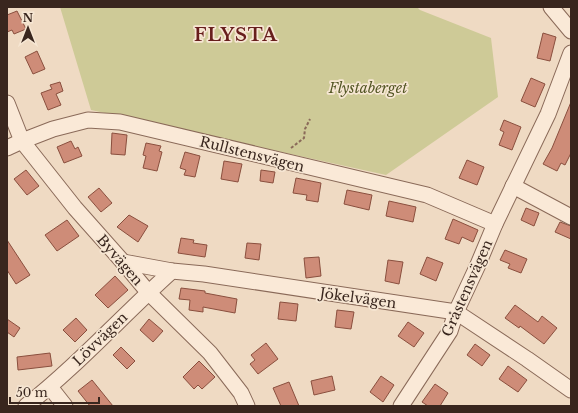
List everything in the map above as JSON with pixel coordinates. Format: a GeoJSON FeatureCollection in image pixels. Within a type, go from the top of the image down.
{"type":"FeatureCollection","features":[{"type":"Feature","properties":{"kind":"street"},"geometry":{"type":"LineString","coordinates":[[551,7],[571,31]]}},
{"type":"Feature","properties":{"kind":"street","name":"Gråstensvägen"},"geometry":{"type":"LineString","coordinates":[[401,406],[450,332],[456,312],[495,224],[548,114],[565,89],[571,53]]}},
{"type":"Feature","properties":{"kind":"street","name":"Byvägen"},"geometry":{"type":"LineString","coordinates":[[7,103],[22,141],[75,208],[124,262],[148,292],[210,353],[241,393],[247,406]]}},
{"type":"Feature","properties":{"kind":"street","name":"Rullstensvägen"},"geometry":{"type":"LineString","coordinates":[[7,148],[54,129],[88,120],[120,122],[427,195],[495,224]]}},
{"type":"Feature","properties":{"kind":"street"},"geometry":{"type":"LineString","coordinates":[[513,186],[571,217]]}},
{"type":"Feature","properties":{"kind":"street","name":"Jökelvägen"},"geometry":{"type":"LineString","coordinates":[[124,262],[456,312],[571,390]]}},
{"type":"Feature","properties":{"kind":"street","name":"Lövvägen"},"geometry":{"type":"LineString","coordinates":[[26,406],[50,387],[172,270]]}},
{"type":"Feature","properties":{"kind":"street"},"geometry":{"type":"LineString","coordinates":[[50,387],[64,406]]}},
{"type":"Feature","properties":{"kind":"path"},"geometry":{"type":"LineString","coordinates":[[286,151],[293,148],[304,138],[310,119]]}},
{"type":"Feature","properties":{"kind":"green space","name":"Flystaberget"},"geometry":{"type":"Polygon","coordinates":[[[60,7],[417,7],[420,10],[491,38],[498,97],[386,175],[91,110],[60,7]]]}},
{"type":"Feature","properties":{"kind":"building"},"geometry":{"type":"Polygon","coordinates":[[[17,11],[26,29],[14,34],[12,30],[7,32],[7,15],[17,11]]]}},
{"type":"Feature","properties":{"kind":"building"},"geometry":{"type":"Polygon","coordinates":[[[543,33],[556,37],[550,61],[537,58],[543,33]]]}},
{"type":"Feature","properties":{"kind":"building"},"geometry":{"type":"Polygon","coordinates":[[[37,51],[45,69],[33,74],[25,57],[37,51]]]}},
{"type":"Feature","properties":{"kind":"building"},"geometry":{"type":"Polygon","coordinates":[[[531,78],[545,84],[535,107],[521,101],[531,78]]]}},
{"type":"Feature","properties":{"kind":"building"},"geometry":{"type":"Polygon","coordinates":[[[60,82],[63,91],[56,94],[61,105],[48,110],[41,93],[52,89],[50,85],[60,82]]]}},
{"type":"Feature","properties":{"kind":"building"},"geometry":{"type":"Polygon","coordinates":[[[571,102],[571,153],[565,165],[561,163],[557,171],[543,164],[552,148],[571,102]]]}},
{"type":"Feature","properties":{"kind":"building"},"geometry":{"type":"Polygon","coordinates":[[[504,120],[521,127],[512,150],[499,145],[504,132],[500,130],[504,120]]]}},
{"type":"Feature","properties":{"kind":"building"},"geometry":{"type":"Polygon","coordinates":[[[112,133],[127,135],[125,155],[111,154],[112,133]]]}},
{"type":"Feature","properties":{"kind":"building"},"geometry":{"type":"Polygon","coordinates":[[[71,141],[75,149],[78,147],[82,156],[64,163],[57,147],[71,141]]]}},
{"type":"Feature","properties":{"kind":"building"},"geometry":{"type":"Polygon","coordinates":[[[146,143],[161,146],[159,151],[162,152],[157,171],[143,168],[146,156],[143,155],[146,143]]]}},
{"type":"Feature","properties":{"kind":"building"},"geometry":{"type":"Polygon","coordinates":[[[185,152],[200,156],[195,177],[184,175],[186,170],[180,168],[185,152]]]}},
{"type":"Feature","properties":{"kind":"building"},"geometry":{"type":"Polygon","coordinates":[[[467,160],[484,167],[477,185],[459,178],[467,160]]]}},
{"type":"Feature","properties":{"kind":"building"},"geometry":{"type":"Polygon","coordinates":[[[224,161],[242,164],[238,182],[221,179],[224,161]]]}},
{"type":"Feature","properties":{"kind":"building"},"geometry":{"type":"Polygon","coordinates":[[[26,170],[39,186],[27,195],[14,179],[26,170]]]}},
{"type":"Feature","properties":{"kind":"building"},"geometry":{"type":"Polygon","coordinates":[[[261,170],[275,172],[273,183],[260,181],[261,170]]]}},
{"type":"Feature","properties":{"kind":"building"},"geometry":{"type":"Polygon","coordinates":[[[296,178],[321,183],[318,202],[306,200],[307,195],[293,193],[296,178]]]}},
{"type":"Feature","properties":{"kind":"building"},"geometry":{"type":"Polygon","coordinates":[[[99,188],[112,203],[101,212],[88,197],[99,188]]]}},
{"type":"Feature","properties":{"kind":"building"},"geometry":{"type":"Polygon","coordinates":[[[347,190],[372,195],[369,210],[344,204],[347,190]]]}},
{"type":"Feature","properties":{"kind":"building"},"geometry":{"type":"Polygon","coordinates":[[[389,201],[416,207],[413,222],[386,216],[389,201]]]}},
{"type":"Feature","properties":{"kind":"building"},"geometry":{"type":"Polygon","coordinates":[[[526,208],[539,213],[534,226],[521,220],[526,208]]]}},
{"type":"Feature","properties":{"kind":"building"},"geometry":{"type":"Polygon","coordinates":[[[129,215],[148,226],[138,242],[117,227],[129,215]]]}},
{"type":"Feature","properties":{"kind":"building"},"geometry":{"type":"Polygon","coordinates":[[[453,219],[478,230],[473,242],[462,237],[459,244],[445,239],[453,219]]]}},
{"type":"Feature","properties":{"kind":"building"},"geometry":{"type":"Polygon","coordinates":[[[67,220],[79,236],[57,251],[45,235],[67,220]]]}},
{"type":"Feature","properties":{"kind":"building"},"geometry":{"type":"Polygon","coordinates":[[[560,222],[571,226],[571,239],[555,232],[560,222]]]}},
{"type":"Feature","properties":{"kind":"building"},"geometry":{"type":"Polygon","coordinates":[[[181,238],[194,240],[193,243],[207,245],[205,257],[178,253],[181,238]]]}},
{"type":"Feature","properties":{"kind":"building"},"geometry":{"type":"Polygon","coordinates":[[[7,240],[30,275],[16,284],[7,270],[7,240]]]}},
{"type":"Feature","properties":{"kind":"building"},"geometry":{"type":"Polygon","coordinates":[[[247,243],[261,244],[259,260],[245,258],[247,243]]]}},
{"type":"Feature","properties":{"kind":"building"},"geometry":{"type":"Polygon","coordinates":[[[505,250],[527,259],[521,273],[508,268],[510,264],[500,260],[505,250]]]}},
{"type":"Feature","properties":{"kind":"building"},"geometry":{"type":"Polygon","coordinates":[[[319,257],[321,276],[306,278],[304,258],[319,257]]]}},
{"type":"Feature","properties":{"kind":"building"},"geometry":{"type":"Polygon","coordinates":[[[427,257],[443,263],[436,281],[420,274],[427,257]]]}},
{"type":"Feature","properties":{"kind":"building"},"geometry":{"type":"Polygon","coordinates":[[[388,260],[403,262],[399,284],[385,281],[388,260]]]}},
{"type":"Feature","properties":{"kind":"building"},"geometry":{"type":"Polygon","coordinates":[[[115,276],[128,290],[108,308],[95,295],[115,276]]]}},
{"type":"Feature","properties":{"kind":"building"},"geometry":{"type":"Polygon","coordinates":[[[181,288],[205,291],[205,293],[237,299],[235,313],[203,307],[203,312],[189,310],[190,300],[179,299],[181,288]]]}},
{"type":"Feature","properties":{"kind":"building"},"geometry":{"type":"Polygon","coordinates":[[[280,302],[298,304],[296,321],[278,319],[280,302]]]}},
{"type":"Feature","properties":{"kind":"building"},"geometry":{"type":"Polygon","coordinates":[[[515,305],[538,322],[542,316],[557,328],[544,344],[520,326],[519,328],[505,318],[515,305]]]}},
{"type":"Feature","properties":{"kind":"building"},"geometry":{"type":"Polygon","coordinates":[[[337,310],[354,312],[351,329],[335,327],[337,310]]]}},
{"type":"Feature","properties":{"kind":"building"},"geometry":{"type":"Polygon","coordinates":[[[76,318],[87,330],[75,342],[63,330],[76,318]]]}},
{"type":"Feature","properties":{"kind":"building"},"geometry":{"type":"Polygon","coordinates":[[[7,319],[20,328],[14,337],[7,332],[7,319]]]}},
{"type":"Feature","properties":{"kind":"building"},"geometry":{"type":"Polygon","coordinates":[[[149,319],[163,331],[153,342],[140,330],[149,319]]]}},
{"type":"Feature","properties":{"kind":"building"},"geometry":{"type":"Polygon","coordinates":[[[408,322],[424,333],[414,347],[398,336],[408,322]]]}},
{"type":"Feature","properties":{"kind":"building"},"geometry":{"type":"Polygon","coordinates":[[[266,343],[278,359],[258,374],[250,364],[255,360],[251,355],[266,343]]]}},
{"type":"Feature","properties":{"kind":"building"},"geometry":{"type":"Polygon","coordinates":[[[475,344],[490,355],[482,366],[467,355],[475,344]]]}},
{"type":"Feature","properties":{"kind":"building"},"geometry":{"type":"Polygon","coordinates":[[[121,347],[135,361],[127,369],[113,355],[121,347]]]}},
{"type":"Feature","properties":{"kind":"building"},"geometry":{"type":"Polygon","coordinates":[[[50,353],[52,366],[18,370],[17,357],[50,353]]]}},
{"type":"Feature","properties":{"kind":"building"},"geometry":{"type":"Polygon","coordinates":[[[199,361],[215,377],[202,389],[198,385],[194,389],[183,377],[199,361]]]}},
{"type":"Feature","properties":{"kind":"building"},"geometry":{"type":"Polygon","coordinates":[[[508,366],[527,380],[518,392],[499,379],[508,366]]]}},
{"type":"Feature","properties":{"kind":"building"},"geometry":{"type":"Polygon","coordinates":[[[332,376],[335,390],[314,395],[311,381],[332,376]]]}},
{"type":"Feature","properties":{"kind":"building"},"geometry":{"type":"Polygon","coordinates":[[[381,376],[394,385],[383,402],[370,392],[381,376]]]}},
{"type":"Feature","properties":{"kind":"building"},"geometry":{"type":"Polygon","coordinates":[[[92,380],[113,406],[90,406],[78,391],[92,380]]]}},
{"type":"Feature","properties":{"kind":"building"},"geometry":{"type":"Polygon","coordinates":[[[289,382],[299,406],[281,406],[273,388],[289,382]]]}},
{"type":"Feature","properties":{"kind":"building"},"geometry":{"type":"Polygon","coordinates":[[[435,384],[448,393],[440,406],[428,406],[422,402],[435,384]]]}},
{"type":"Feature","properties":{"kind":"district","name":"FLYSTA"},"geometry":{"type":"Point","coordinates":[236,35]}}]}
